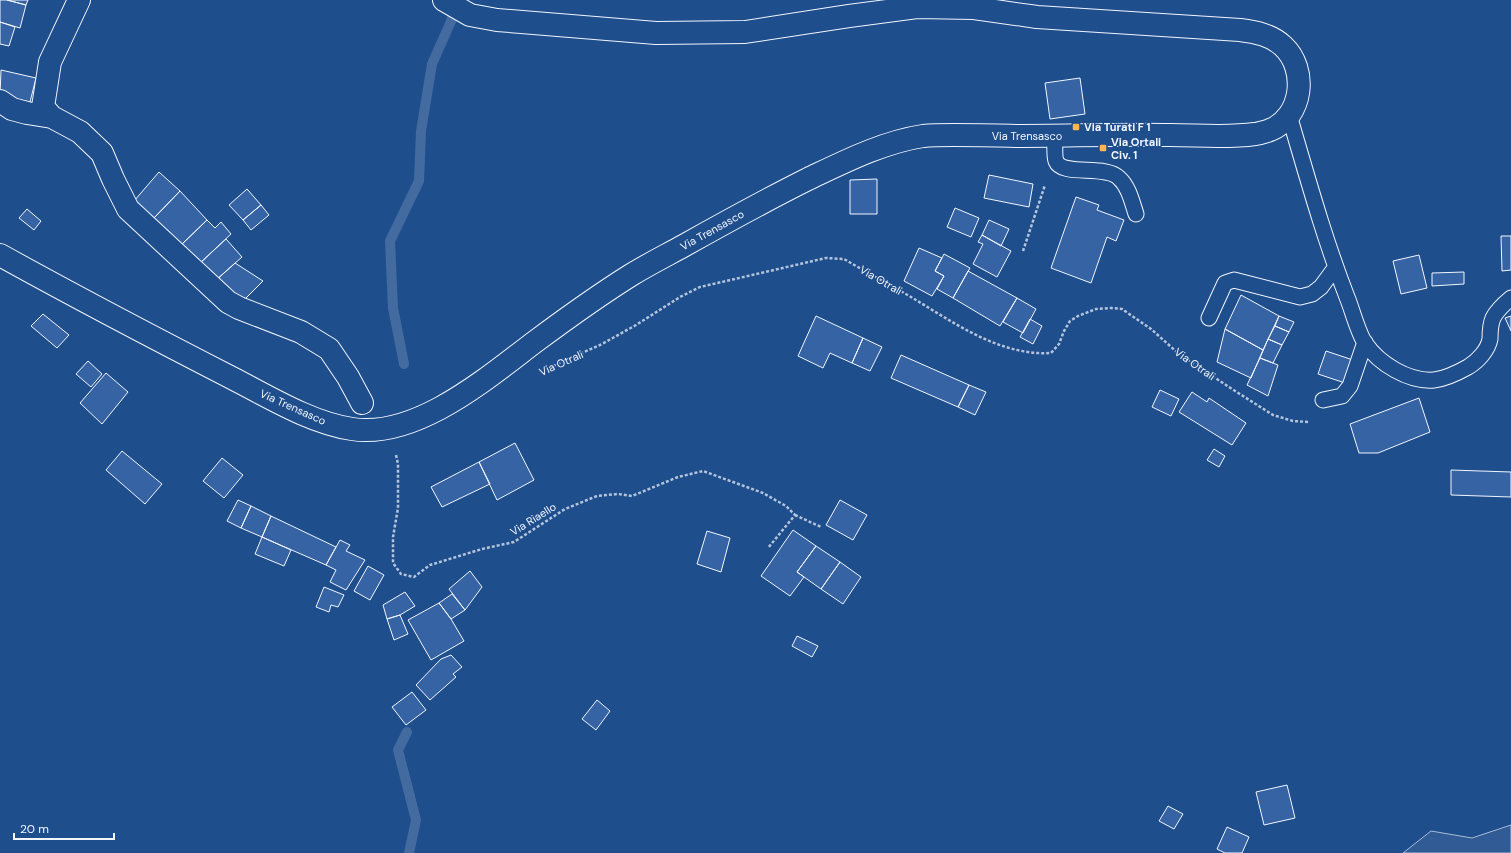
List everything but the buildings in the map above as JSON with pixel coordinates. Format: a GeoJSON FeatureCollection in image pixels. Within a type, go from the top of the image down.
{"type":"FeatureCollection","features":[{"type":"Feature","properties":{"kind":"main road"},"geometry":{"type":"LineString","coordinates":[[52,117],[43,106],[50,62],[79,0]]}},
{"type":"Feature","properties":{"kind":"main road","name":"Via Trensasco"},"geometry":{"type":"LineString","coordinates":[[0,255],[300,412],[330,423],[354,429],[376,430],[417,419],[444,406],[476,386],[563,321],[631,276],[770,198],[838,165],[883,146],[924,136],[1242,135],[1269,131],[1280,125],[1289,115],[1299,92],[1297,67],[1290,55],[1282,46],[1269,37],[1257,32],[1037,17],[974,8],[917,7],[745,32],[656,33],[498,20],[470,15],[444,0]]}},
{"type":"Feature","properties":{"kind":"main road"},"geometry":{"type":"LineString","coordinates":[[0,101],[12,109],[52,117],[80,132],[102,153],[128,209],[228,302],[239,308],[301,332],[329,349],[348,377],[362,403]]}},
{"type":"Feature","properties":{"kind":"lane"},"geometry":{"type":"LineString","coordinates":[[1289,115],[1335,268],[1365,342],[1389,367],[1408,376],[1422,379],[1435,380],[1456,373],[1478,360],[1485,351],[1490,341],[1490,327],[1493,318],[1502,306],[1511,298]]}},
{"type":"Feature","properties":{"kind":"lane"},"geometry":{"type":"LineString","coordinates":[[1055,136],[1056,161],[1061,167],[1068,169],[1107,171],[1114,174],[1126,187],[1136,214]]}},
{"type":"Feature","properties":{"kind":"lane"},"geometry":{"type":"LineString","coordinates":[[1209,318],[1225,283],[1234,280],[1300,297],[1312,294],[1321,287],[1335,268]]}},
{"type":"Feature","properties":{"kind":"lane"},"geometry":{"type":"LineString","coordinates":[[1323,400],[1342,396],[1350,386],[1365,342]]}},
{"type":"Feature","properties":{"kind":"path"},"geometry":{"type":"LineString","coordinates":[[1022,251],[1037,204],[1056,161]]}},
{"type":"Feature","properties":{"kind":"path","name":"Via Otrali"},"geometry":{"type":"LineString","coordinates":[[553,366],[602,344],[636,325],[680,297],[700,287],[826,258],[844,259],[960,326],[1012,350],[1036,354],[1051,353],[1059,344],[1070,321],[1078,316],[1096,309],[1122,309],[1151,328],[1179,354],[1232,390],[1273,415],[1293,421],[1311,422]]}},
{"type":"Feature","properties":{"kind":"path","name":"Via Riaello"},"geometry":{"type":"LineString","coordinates":[[376,430],[396,452],[398,464],[398,508],[393,537],[393,563],[401,574],[414,577],[430,565],[482,549],[514,542],[565,509],[597,496],[618,494],[632,496],[678,477],[703,471],[763,493],[786,506],[795,515],[821,527]]}},
{"type":"Feature","properties":{"kind":"path"},"geometry":{"type":"LineString","coordinates":[[768,548],[795,515]]}},
{"type":"Feature","properties":{"kind":"shaded area"},"geometry":{"type":"Polygon","coordinates":[[[1511,825],[1511,853],[1403,853],[1431,831],[1472,838],[1511,825]]]}},
{"type":"Feature","properties":{"kind":"waterway"},"geometry":{"type":"LineString","coordinates":[[404,364],[393,308],[390,241],[419,181],[421,131],[432,64],[452,19],[453,5]]}},
{"type":"Feature","properties":{"kind":"waterway"},"geometry":{"type":"LineString","coordinates":[[407,732],[398,750],[416,820],[409,853]]}},
{"type":"Feature","properties":{"kind":"place","name":"Via Turati F 1"},"geometry":{"type":"Point","coordinates":[1076,127]}},
{"type":"Feature","properties":{"kind":"place","name":"Via Ortali Civ. 1"},"geometry":{"type":"Point","coordinates":[1103,148]}}]}
